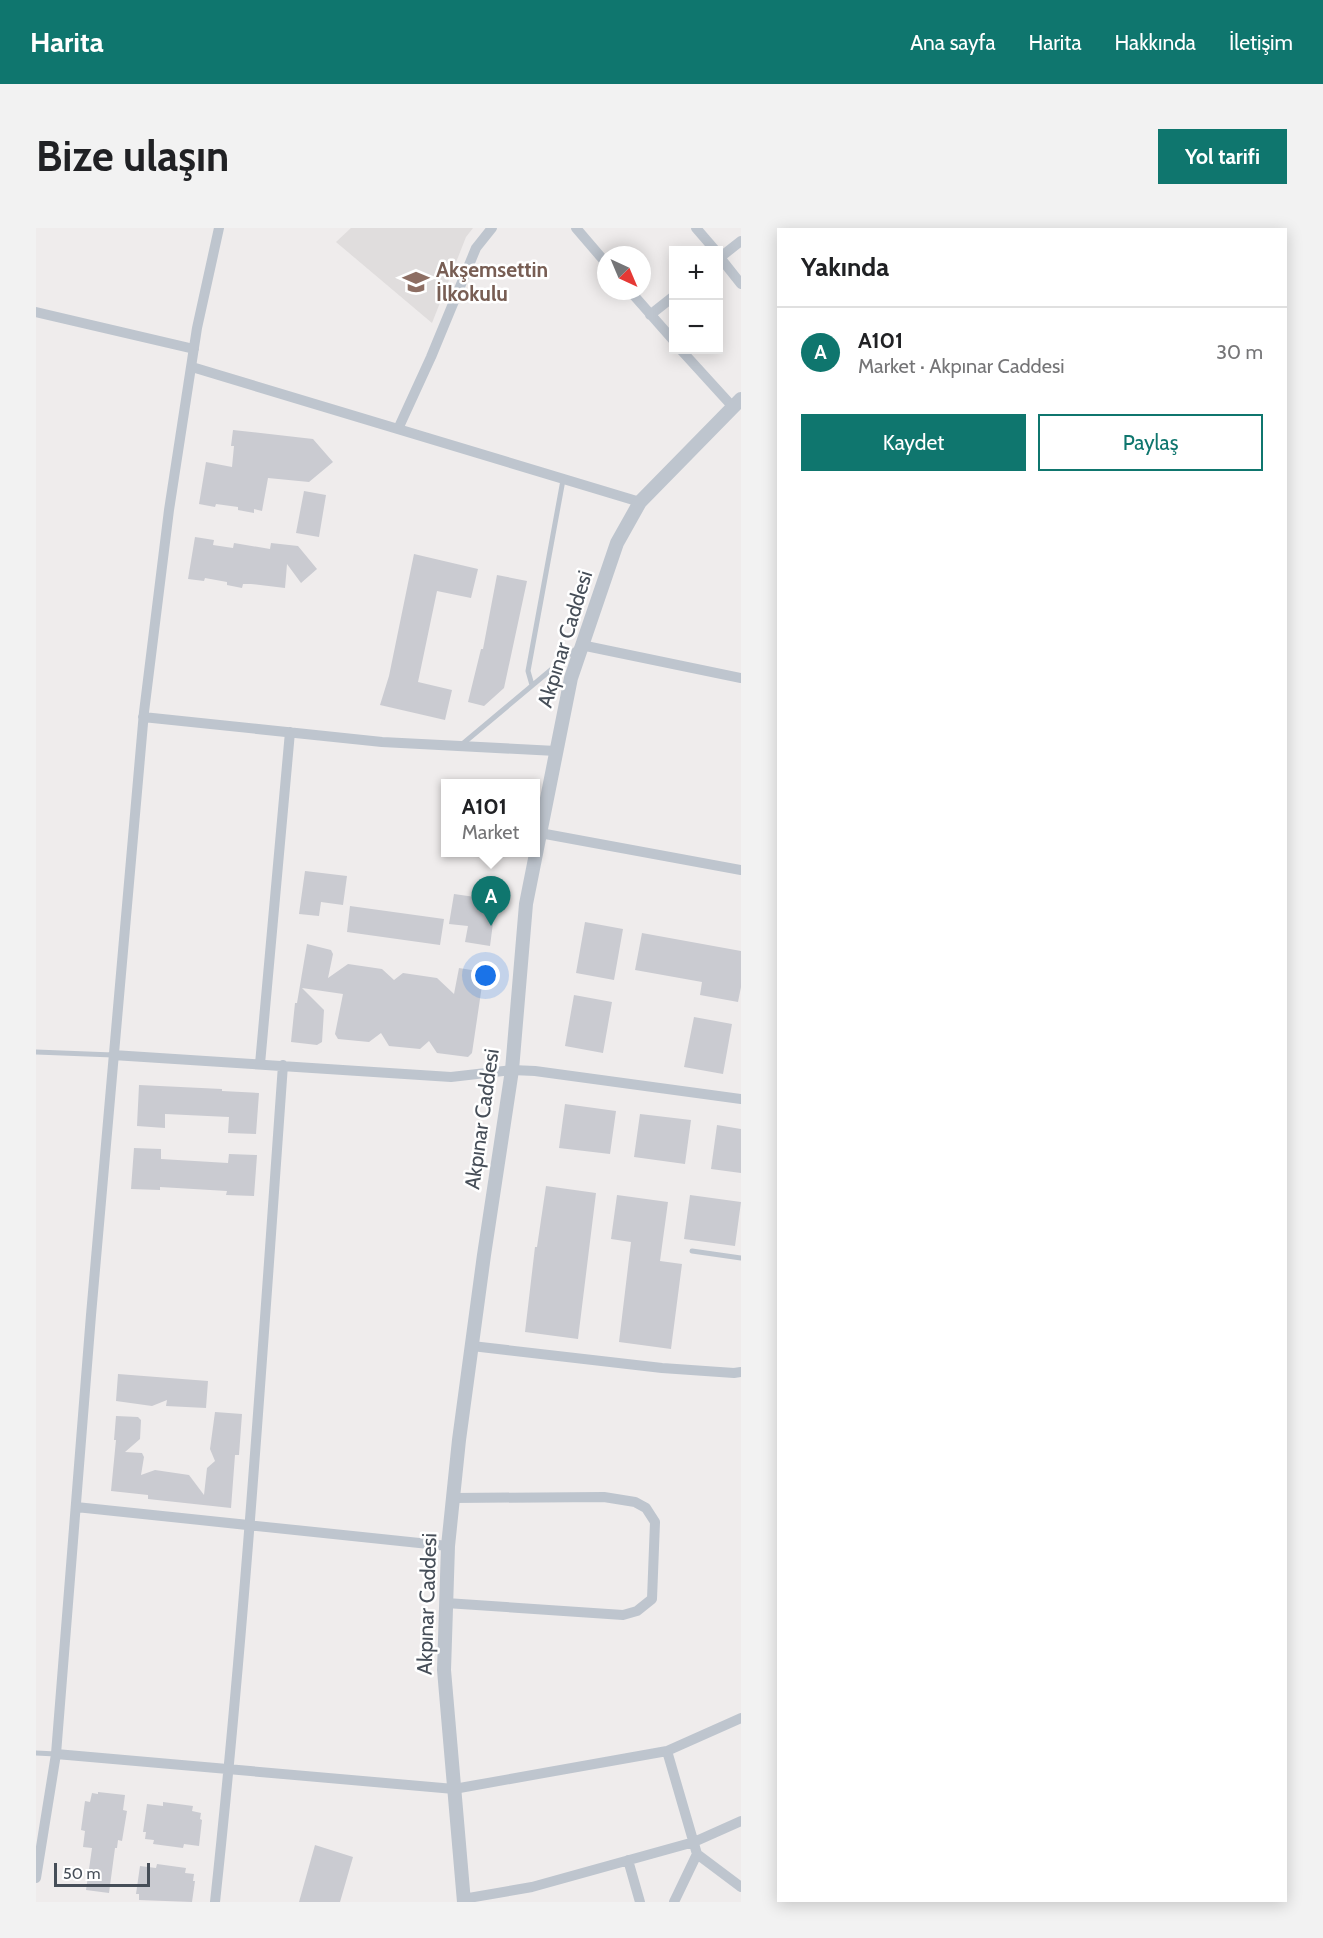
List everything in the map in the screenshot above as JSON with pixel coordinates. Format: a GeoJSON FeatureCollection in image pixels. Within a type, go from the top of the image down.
{"type":"FeatureCollection","features":[{"type":"Feature","properties":{"kind":"street"},"geometry":{"type":"LineString","coordinates":[[36,1878],[56,1754],[143,717],[169,510],[194,348],[219,228]]}},
{"type":"Feature","properties":{"kind":"street"},"geometry":{"type":"LineString","coordinates":[[398,429],[431,357],[476,248],[492,228]]}},
{"type":"Feature","properties":{"kind":"street"},"geometry":{"type":"LineString","coordinates":[[576,228],[597,252]]}},
{"type":"Feature","properties":{"kind":"street"},"geometry":{"type":"LineString","coordinates":[[696,228],[710,246]]}},
{"type":"Feature","properties":{"kind":"street"},"geometry":{"type":"LineString","coordinates":[[723,253],[741,240]]}},
{"type":"Feature","properties":{"kind":"street"},"geometry":{"type":"LineString","coordinates":[[723,262],[741,284]]}},
{"type":"Feature","properties":{"kind":"street"},"geometry":{"type":"LineString","coordinates":[[638,300],[669,336]]}},
{"type":"Feature","properties":{"kind":"street"},"geometry":{"type":"LineString","coordinates":[[650,315],[669,300]]}},
{"type":"Feature","properties":{"kind":"street"},"geometry":{"type":"LineString","coordinates":[[36,312],[194,348]]}},
{"type":"Feature","properties":{"kind":"street"},"geometry":{"type":"LineString","coordinates":[[685,354],[736,403]]}},
{"type":"Feature","properties":{"kind":"street"},"geometry":{"type":"LineString","coordinates":[[192,367],[640,502]]}},
{"type":"Feature","properties":{"kind":"street","name":"Akpınar Caddesi"},"geometry":{"type":"LineString","coordinates":[[540,833],[571,678],[617,543],[640,502],[736,403]]}},
{"type":"Feature","properties":{"kind":"street"},"geometry":{"type":"LineString","coordinates":[[581,645],[741,678]]}},
{"type":"Feature","properties":{"kind":"street"},"geometry":{"type":"LineString","coordinates":[[143,717],[382,742],[556,752]]}},
{"type":"Feature","properties":{"kind":"street"},"geometry":{"type":"LineString","coordinates":[[260,1064],[290,732]]}},
{"type":"Feature","properties":{"kind":"street"},"geometry":{"type":"LineString","coordinates":[[540,833],[741,870]]}},
{"type":"Feature","properties":{"kind":"street","name":"Akpınar Caddesi"},"geometry":{"type":"LineString","coordinates":[[464,1900],[444,1670],[448,1546],[472,1346],[512,1070],[526,904],[535,857]]}},
{"type":"Feature","properties":{"kind":"street"},"geometry":{"type":"LineString","coordinates":[[113,1054],[451,1077],[512,1070],[535,1071],[741,1099]]}},
{"type":"Feature","properties":{"kind":"street"},"geometry":{"type":"LineString","coordinates":[[215,1902],[229,1769],[249,1525],[283,1065]]}},
{"type":"Feature","properties":{"kind":"street"},"geometry":{"type":"LineString","coordinates":[[472,1346],[662,1368],[741,1372]]}},
{"type":"Feature","properties":{"kind":"street"},"geometry":{"type":"LineString","coordinates":[[446,1603],[623,1615],[637,1611],[652,1599],[655,1522],[646,1508],[635,1502],[604,1497],[453,1498]]}},
{"type":"Feature","properties":{"kind":"street"},"geometry":{"type":"LineString","coordinates":[[76,1507],[448,1546]]}},
{"type":"Feature","properties":{"kind":"street"},"geometry":{"type":"LineString","coordinates":[[56,1754],[454,1789],[667,1751],[741,1718]]}},
{"type":"Feature","properties":{"kind":"street"},"geometry":{"type":"LineString","coordinates":[[667,1751],[697,1854],[741,1887]]}},
{"type":"Feature","properties":{"kind":"street"},"geometry":{"type":"LineString","coordinates":[[464,1900],[532,1887],[694,1842],[741,1821]]}},
{"type":"Feature","properties":{"kind":"street"},"geometry":{"type":"LineString","coordinates":[[674,1902],[697,1854]]}},
{"type":"Feature","properties":{"kind":"street"},"geometry":{"type":"LineString","coordinates":[[628,1860],[640,1902]]}},
{"type":"Feature","properties":{"kind":"lane"},"geometry":{"type":"LineString","coordinates":[[532,685],[528,671],[563,478]]}},
{"type":"Feature","properties":{"kind":"lane"},"geometry":{"type":"LineString","coordinates":[[459,746],[581,645]]}},
{"type":"Feature","properties":{"kind":"lane"},"geometry":{"type":"LineString","coordinates":[[36,1052],[113,1054]]}},
{"type":"Feature","properties":{"kind":"lane"},"geometry":{"type":"LineString","coordinates":[[692,1251],[741,1258]]}},
{"type":"Feature","properties":{"kind":"lane"},"geometry":{"type":"LineString","coordinates":[[36,1753],[56,1754]]}},
{"type":"Feature","properties":{"kind":"shaded area","name":"Akşemsettin İlkokulu"},"geometry":{"type":"Polygon","coordinates":[[[351,228],[473,228],[466,237],[432,323],[336,242],[351,228]]]}},
{"type":"Feature","properties":{"kind":"building"},"geometry":{"type":"Polygon","coordinates":[[[233,430],[313,439],[333,462],[309,482],[268,478],[262,511],[254,509],[254,513],[238,510],[238,507],[199,504],[206,462],[232,467],[233,430]]]}},
{"type":"Feature","properties":{"kind":"building"},"geometry":{"type":"Polygon","coordinates":[[[304,491],[326,495],[319,537],[296,533],[304,491]]]}},
{"type":"Feature","properties":{"kind":"building"},"geometry":{"type":"Polygon","coordinates":[[[195,537],[214,540],[213,545],[233,548],[234,543],[270,549],[271,543],[298,546],[317,569],[301,583],[287,564],[285,588],[243,584],[242,588],[227,585],[227,582],[205,578],[204,581],[188,579],[195,537]]]}},
{"type":"Feature","properties":{"kind":"building"},"geometry":{"type":"Polygon","coordinates":[[[414,554],[478,569],[471,598],[437,591],[418,682],[452,690],[445,720],[380,705],[389,676],[414,554]]]}},
{"type":"Feature","properties":{"kind":"building"},"geometry":{"type":"Polygon","coordinates":[[[497,575],[527,581],[504,688],[484,706],[468,702],[481,649],[483,649],[497,575]]]}},
{"type":"Feature","properties":{"kind":"building"},"geometry":{"type":"Polygon","coordinates":[[[305,871],[347,876],[343,905],[321,902],[319,916],[299,914],[305,871]]]}},
{"type":"Feature","properties":{"kind":"building"},"geometry":{"type":"Polygon","coordinates":[[[454,894],[496,900],[490,946],[465,942],[468,926],[449,924],[454,894]]]}},
{"type":"Feature","properties":{"kind":"building"},"geometry":{"type":"Polygon","coordinates":[[[350,906],[444,919],[440,945],[347,932],[350,906]]]}},
{"type":"Feature","properties":{"kind":"building"},"geometry":{"type":"Polygon","coordinates":[[[585,922],[623,929],[614,980],[576,973],[585,922]]]}},
{"type":"Feature","properties":{"kind":"building"},"geometry":{"type":"Polygon","coordinates":[[[642,933],[741,951],[741,987],[738,1002],[700,995],[702,982],[635,970],[642,933]]]}},
{"type":"Feature","properties":{"kind":"building"},"geometry":{"type":"Polygon","coordinates":[[[307,944],[331,950],[333,954],[328,978],[348,964],[382,969],[394,980],[403,973],[437,978],[454,994],[459,968],[484,972],[472,1053],[468,1057],[437,1053],[429,1041],[420,1049],[389,1046],[381,1033],[369,1042],[338,1039],[335,1034],[343,994],[302,988],[324,1010],[322,1042],[317,1045],[291,1042],[295,1003],[297,1003],[307,944]]]}},
{"type":"Feature","properties":{"kind":"building"},"geometry":{"type":"Polygon","coordinates":[[[574,995],[612,1002],[603,1053],[565,1046],[574,995]]]}},
{"type":"Feature","properties":{"kind":"building"},"geometry":{"type":"Polygon","coordinates":[[[694,1017],[732,1024],[723,1074],[684,1067],[694,1017]]]}},
{"type":"Feature","properties":{"kind":"building"},"geometry":{"type":"Polygon","coordinates":[[[139,1085],[259,1093],[256,1134],[228,1133],[229,1117],[165,1114],[165,1128],[137,1126],[139,1085]]]}},
{"type":"Feature","properties":{"kind":"building"},"geometry":{"type":"Polygon","coordinates":[[[565,1104],[616,1111],[610,1154],[559,1148],[565,1104]]]}},
{"type":"Feature","properties":{"kind":"building"},"geometry":{"type":"Polygon","coordinates":[[[640,1114],[691,1120],[685,1164],[634,1157],[640,1114]]]}},
{"type":"Feature","properties":{"kind":"building"},"geometry":{"type":"Polygon","coordinates":[[[717,1125],[741,1129],[741,1173],[711,1169],[717,1125]]]}},
{"type":"Feature","properties":{"kind":"building"},"geometry":{"type":"Polygon","coordinates":[[[134,1148],[161,1149],[161,1159],[228,1163],[229,1154],[257,1155],[254,1196],[226,1195],[227,1191],[160,1187],[160,1190],[131,1189],[134,1148]]]}},
{"type":"Feature","properties":{"kind":"building"},"geometry":{"type":"Polygon","coordinates":[[[546,1186],[596,1193],[578,1339],[525,1332],[535,1247],[537,1247],[546,1186]]]}},
{"type":"Feature","properties":{"kind":"building"},"geometry":{"type":"Polygon","coordinates":[[[617,1195],[668,1202],[660,1261],[682,1264],[671,1349],[619,1342],[631,1242],[611,1239],[617,1195]]]}},
{"type":"Feature","properties":{"kind":"building"},"geometry":{"type":"Polygon","coordinates":[[[690,1195],[741,1202],[735,1246],[684,1239],[690,1195]]]}},
{"type":"Feature","properties":{"kind":"building"},"geometry":{"type":"Polygon","coordinates":[[[118,1374],[208,1381],[206,1408],[166,1406],[167,1400],[152,1406],[116,1401],[118,1374]]]}},
{"type":"Feature","properties":{"kind":"building"},"geometry":{"type":"Polygon","coordinates":[[[215,1412],[242,1414],[239,1455],[235,1455],[231,1508],[148,1499],[148,1495],[111,1491],[116,1416],[138,1417],[141,1420],[140,1439],[125,1452],[142,1453],[144,1457],[141,1475],[155,1470],[189,1475],[204,1495],[207,1468],[215,1461],[210,1449],[215,1412]]]}},
{"type":"Feature","properties":{"kind":"building"},"geometry":{"type":"Polygon","coordinates":[[[98,1792],[125,1795],[123,1810],[127,1811],[122,1841],[118,1840],[117,1848],[115,1848],[109,1893],[86,1890],[92,1848],[83,1847],[85,1831],[81,1830],[85,1801],[90,1802],[92,1793],[98,1794],[98,1792]]]}},
{"type":"Feature","properties":{"kind":"building"},"geometry":{"type":"Polygon","coordinates":[[[163,1802],[193,1806],[192,1811],[201,1813],[199,1846],[184,1844],[183,1848],[153,1844],[154,1840],[145,1839],[146,1832],[143,1832],[147,1804],[163,1806],[163,1802]]]}},
{"type":"Feature","properties":{"kind":"building"},"geometry":{"type":"Polygon","coordinates":[[[315,1845],[353,1857],[340,1902],[299,1902],[315,1845]]]}},
{"type":"Feature","properties":{"kind":"building"},"geometry":{"type":"Polygon","coordinates":[[[157,1864],[186,1868],[185,1873],[194,1874],[192,1902],[139,1900],[139,1894],[136,1894],[140,1866],[156,1868],[157,1864]]]}},
{"type":"Feature","properties":{"kind":"place","name":"Akşemsettin İlkokulu"},"geometry":{"type":"Point","coordinates":[416,282]}},
{"type":"Feature","properties":{"kind":"place","name":"A101"},"geometry":{"type":"Point","coordinates":[491,926]}}]}
